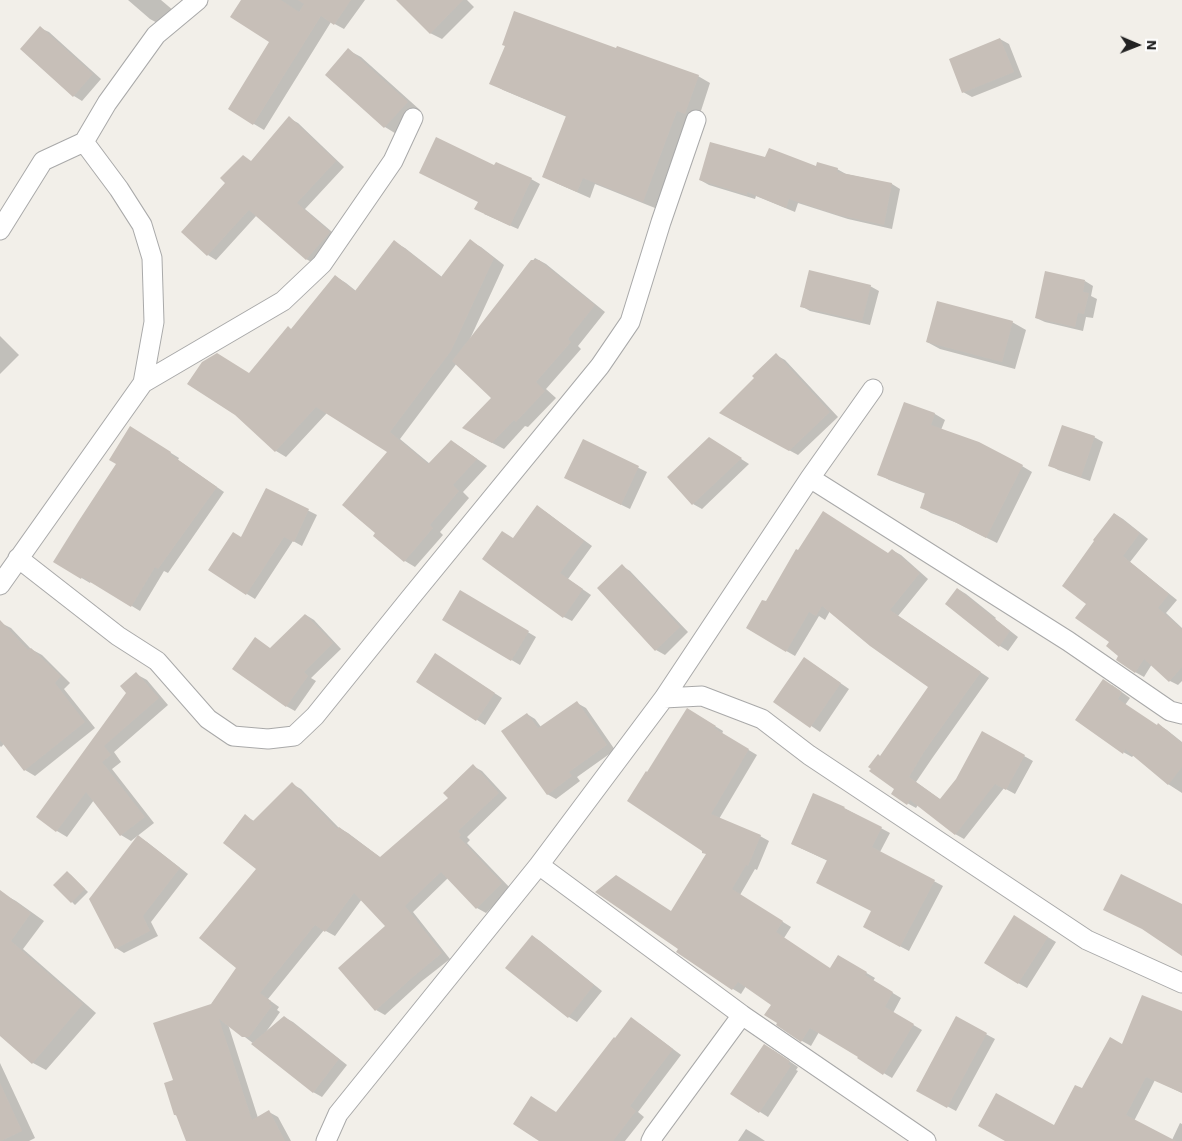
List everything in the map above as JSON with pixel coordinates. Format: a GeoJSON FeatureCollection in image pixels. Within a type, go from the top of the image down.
{"type":"FeatureCollection","features":[{"type":"Feature","properties":{"kind":"street"},"geometry":{"type":"LineString","coordinates":[[0,230],[43,162],[84,142],[107,103],[156,35],[198,0]]}},
{"type":"Feature","properties":{"kind":"street"},"geometry":{"type":"LineString","coordinates":[[0,585],[143,383],[283,301],[322,264],[393,161],[413,118]]}},
{"type":"Feature","properties":{"kind":"street"},"geometry":{"type":"LineString","coordinates":[[18,558],[118,636],[157,661],[208,719],[233,736],[268,739],[294,736],[315,716],[600,366],[630,322],[661,222],[696,120]]}},
{"type":"Feature","properties":{"kind":"street"},"geometry":{"type":"LineString","coordinates":[[84,142],[119,189],[142,225],[152,258],[154,322],[143,383]]}},
{"type":"Feature","properties":{"kind":"street"},"geometry":{"type":"LineString","coordinates":[[326,1141],[338,1114],[539,865],[664,698],[810,478],[873,389]]}},
{"type":"Feature","properties":{"kind":"street"},"geometry":{"type":"LineString","coordinates":[[810,478],[1068,641],[1170,711],[1182,714]]}},
{"type":"Feature","properties":{"kind":"street"},"geometry":{"type":"LineString","coordinates":[[664,698],[702,696],[762,719],[809,755],[1087,940],[1182,983]]}},
{"type":"Feature","properties":{"kind":"street"},"geometry":{"type":"LineString","coordinates":[[539,865],[742,1015],[926,1141]]}},
{"type":"Feature","properties":{"kind":"street"},"geometry":{"type":"LineString","coordinates":[[651,1141],[742,1015]]}},
{"type":"Feature","properties":{"kind":"building"},"geometry":{"type":"Polygon","coordinates":[[[241,0],[281,0],[299,12],[304,4],[298,0],[351,0],[334,25],[321,16],[253,125],[228,109],[269,42],[230,17],[241,0]]]}},
{"type":"Feature","properties":{"kind":"building"},"geometry":{"type":"Polygon","coordinates":[[[396,0],[463,0],[430,34],[396,0]]]}},
{"type":"Feature","properties":{"kind":"building"},"geometry":{"type":"Polygon","coordinates":[[[514,11],[616,48],[617,46],[699,75],[685,114],[677,111],[643,202],[583,178],[577,192],[542,177],[566,116],[489,84],[505,46],[502,45],[514,11]]]}},
{"type":"Feature","properties":{"kind":"building"},"geometry":{"type":"Polygon","coordinates":[[[40,26],[93,74],[73,97],[20,49],[40,26]]]}},
{"type":"Feature","properties":{"kind":"building"},"geometry":{"type":"Polygon","coordinates":[[[1000,38],[1014,72],[962,93],[949,59],[1000,38]]]}},
{"type":"Feature","properties":{"kind":"building"},"geometry":{"type":"Polygon","coordinates":[[[348,48],[408,102],[384,128],[325,75],[348,48]]]}},
{"type":"Feature","properties":{"kind":"building"},"geometry":{"type":"Polygon","coordinates":[[[289,116],[336,161],[297,203],[330,232],[306,260],[249,210],[207,256],[181,232],[225,183],[220,178],[243,155],[251,161],[289,116]]]}},
{"type":"Feature","properties":{"kind":"building"},"geometry":{"type":"Polygon","coordinates":[[[436,137],[494,165],[496,162],[532,178],[510,226],[474,209],[478,202],[419,173],[436,137]]]}},
{"type":"Feature","properties":{"kind":"building"},"geometry":{"type":"Polygon","coordinates":[[[710,142],[765,157],[769,148],[816,166],[817,162],[838,168],[837,172],[892,183],[884,225],[838,215],[789,199],[786,208],[747,192],[747,195],[699,180],[710,142]]]}},
{"type":"Feature","properties":{"kind":"building"},"geometry":{"type":"Polygon","coordinates":[[[470,239],[494,258],[451,351],[390,432],[428,464],[451,440],[477,459],[453,485],[459,491],[430,525],[433,528],[404,562],[373,536],[375,533],[342,505],[387,452],[316,407],[275,452],[235,415],[187,384],[202,362],[217,353],[249,373],[288,326],[291,329],[335,275],[355,291],[394,240],[441,277],[470,239]]]}},
{"type":"Feature","properties":{"kind":"building"},"geometry":{"type":"Polygon","coordinates":[[[531,260],[539,260],[595,305],[568,339],[571,342],[536,382],[545,391],[516,422],[514,420],[492,443],[462,428],[491,398],[452,361],[531,260]]]}},
{"type":"Feature","properties":{"kind":"building"},"geometry":{"type":"Polygon","coordinates":[[[809,270],[871,285],[862,321],[800,307],[809,270]]]}},
{"type":"Feature","properties":{"kind":"building"},"geometry":{"type":"Polygon","coordinates":[[[1045,271],[1085,280],[1083,292],[1089,293],[1084,314],[1078,313],[1075,327],[1035,318],[1045,271]]]}},
{"type":"Feature","properties":{"kind":"building"},"geometry":{"type":"Polygon","coordinates":[[[937,301],[1013,321],[1002,362],[926,342],[937,301]]]}},
{"type":"Feature","properties":{"kind":"building"},"geometry":{"type":"Polygon","coordinates":[[[776,353],[830,412],[789,451],[719,413],[754,378],[752,376],[776,353]]]}},
{"type":"Feature","properties":{"kind":"building"},"geometry":{"type":"Polygon","coordinates":[[[904,402],[935,413],[931,425],[979,442],[1023,465],[986,538],[945,517],[920,508],[925,493],[877,475],[904,402]]]}},
{"type":"Feature","properties":{"kind":"building"},"geometry":{"type":"Polygon","coordinates":[[[1062,425],[1095,436],[1081,477],[1048,466],[1062,425]]]}},
{"type":"Feature","properties":{"kind":"building"},"geometry":{"type":"Polygon","coordinates":[[[130,426],[171,452],[170,454],[217,487],[158,569],[155,567],[131,607],[53,562],[116,464],[109,460],[130,426]]]}},
{"type":"Feature","properties":{"kind":"building"},"geometry":{"type":"Polygon","coordinates":[[[709,437],[742,458],[692,505],[667,477],[709,437]]]}},
{"type":"Feature","properties":{"kind":"building"},"geometry":{"type":"Polygon","coordinates":[[[583,439],[639,466],[621,505],[564,478],[583,439]]]}},
{"type":"Feature","properties":{"kind":"building"},"geometry":{"type":"Polygon","coordinates":[[[266,488],[309,509],[294,542],[284,537],[246,595],[208,570],[233,532],[241,537],[266,488]]]}},
{"type":"Feature","properties":{"kind":"building"},"geometry":{"type":"Polygon","coordinates":[[[537,505],[584,541],[560,573],[583,589],[563,618],[482,559],[502,531],[513,538],[537,505]]]}},
{"type":"Feature","properties":{"kind":"building"},"geometry":{"type":"Polygon","coordinates":[[[823,511],[888,553],[892,549],[920,573],[890,610],[981,672],[924,752],[909,777],[940,799],[956,779],[982,731],[1025,755],[1006,790],[995,784],[955,835],[910,800],[907,805],[891,794],[894,789],[869,771],[871,769],[868,767],[878,754],[880,756],[928,687],[870,646],[822,606],[816,616],[809,612],[786,652],[746,628],[762,600],[766,601],[796,549],[798,550],[823,511]]]}},
{"type":"Feature","properties":{"kind":"building"},"geometry":{"type":"Polygon","coordinates":[[[1114,513],[1140,533],[1123,556],[1169,594],[1158,608],[1182,629],[1182,667],[1169,682],[1144,659],[1135,673],[1116,660],[1118,656],[1106,646],[1109,642],[1075,618],[1086,604],[1062,586],[1114,513]]]}},
{"type":"Feature","properties":{"kind":"building"},"geometry":{"type":"Polygon","coordinates":[[[622,564],[680,627],[655,651],[597,588],[622,564]]]}},
{"type":"Feature","properties":{"kind":"building"},"geometry":{"type":"Polygon","coordinates":[[[957,588],[1010,631],[999,647],[945,604],[957,588]]]}},
{"type":"Feature","properties":{"kind":"building"},"geometry":{"type":"Polygon","coordinates":[[[460,590],[529,631],[511,661],[442,620],[460,590]]]}},
{"type":"Feature","properties":{"kind":"building"},"geometry":{"type":"Polygon","coordinates":[[[305,614],[333,643],[304,672],[308,676],[286,707],[232,669],[255,637],[270,648],[305,614]]]}},
{"type":"Feature","properties":{"kind":"building"},"geometry":{"type":"Polygon","coordinates":[[[0,620],[28,650],[31,648],[61,676],[55,683],[85,722],[24,771],[0,740],[0,620]]]}},
{"type":"Feature","properties":{"kind":"building"},"geometry":{"type":"Polygon","coordinates":[[[435,653],[495,693],[476,721],[416,682],[435,653]]]}},
{"type":"Feature","properties":{"kind":"building"},"geometry":{"type":"Polygon","coordinates":[[[804,657],[841,683],[810,728],[773,702],[804,657]]]}},
{"type":"Feature","properties":{"kind":"building"},"geometry":{"type":"Polygon","coordinates":[[[136,672],[159,698],[104,746],[111,755],[102,762],[145,817],[120,836],[86,792],[56,832],[36,817],[126,693],[120,686],[136,672]]]}},
{"type":"Feature","properties":{"kind":"building"},"geometry":{"type":"Polygon","coordinates":[[[1103,679],[1122,692],[1118,699],[1157,725],[1158,723],[1182,743],[1182,767],[1168,785],[1125,749],[1123,754],[1075,720],[1103,679]]]}},
{"type":"Feature","properties":{"kind":"building"},"geometry":{"type":"Polygon","coordinates":[[[577,701],[607,745],[569,772],[572,776],[547,795],[501,731],[527,713],[538,728],[577,701]]]}},
{"type":"Feature","properties":{"kind":"building"},"geometry":{"type":"Polygon","coordinates":[[[687,708],[716,726],[714,728],[749,749],[711,814],[761,835],[748,866],[746,865],[732,889],[783,921],[776,932],[830,968],[838,955],[867,972],[865,975],[893,992],[885,1007],[914,1024],[883,1075],[858,1057],[810,1028],[801,1042],[764,1015],[771,1005],[738,982],[732,990],[676,952],[678,949],[595,892],[616,875],[671,911],[706,854],[627,801],[687,708]]]}},
{"type":"Feature","properties":{"kind":"building"},"geometry":{"type":"Polygon","coordinates":[[[473,764],[499,793],[458,831],[461,835],[459,837],[502,883],[476,909],[441,872],[405,906],[442,953],[375,1011],[338,968],[385,926],[354,893],[325,932],[315,925],[260,993],[271,1001],[269,1004],[272,1006],[249,1037],[242,1037],[219,1019],[252,1120],[269,1110],[285,1141],[186,1141],[176,1115],[174,1115],[164,1083],[173,1080],[153,1023],[211,1004],[236,968],[199,938],[256,869],[223,843],[245,814],[253,821],[292,782],[337,829],[339,827],[380,857],[448,798],[443,793],[473,764]]]}},
{"type":"Feature","properties":{"kind":"building"},"geometry":{"type":"Polygon","coordinates":[[[813,793],[845,807],[882,827],[872,847],[935,880],[900,947],[863,927],[871,911],[816,883],[827,860],[791,844],[813,793]]]}},
{"type":"Feature","properties":{"kind":"building"},"geometry":{"type":"Polygon","coordinates":[[[138,835],[180,868],[143,916],[150,931],[115,949],[89,899],[138,835]]]}},
{"type":"Feature","properties":{"kind":"building"},"geometry":{"type":"Polygon","coordinates":[[[67,871],[85,889],[71,903],[53,885],[67,871]]]}},
{"type":"Feature","properties":{"kind":"building"},"geometry":{"type":"Polygon","coordinates":[[[1121,874],[1182,904],[1182,956],[1142,929],[1103,910],[1121,874]]]}},
{"type":"Feature","properties":{"kind":"building"},"geometry":{"type":"Polygon","coordinates":[[[0,890],[31,913],[11,941],[83,1004],[32,1064],[0,1036],[0,890]]]}},
{"type":"Feature","properties":{"kind":"building"},"geometry":{"type":"Polygon","coordinates":[[[1014,915],[1048,937],[1018,984],[984,963],[1014,915]]]}},
{"type":"Feature","properties":{"kind":"building"},"geometry":{"type":"Polygon","coordinates":[[[532,935],[594,985],[568,1018],[505,968],[532,935]]]}},
{"type":"Feature","properties":{"kind":"building"},"geometry":{"type":"Polygon","coordinates":[[[1142,995],[1182,1011],[1182,1093],[1146,1077],[1126,1115],[1176,1141],[1005,1141],[978,1126],[996,1093],[1054,1125],[1075,1085],[1082,1088],[1110,1037],[1122,1044],[1142,995]]]}},
{"type":"Feature","properties":{"kind":"building"},"geometry":{"type":"Polygon","coordinates":[[[284,1016],[339,1059],[313,1093],[251,1044],[284,1016]]]}},
{"type":"Feature","properties":{"kind":"building"},"geometry":{"type":"Polygon","coordinates":[[[956,1016],[987,1033],[947,1108],[916,1091],[956,1016]]]}},
{"type":"Feature","properties":{"kind":"building"},"geometry":{"type":"Polygon","coordinates":[[[631,1017],[673,1049],[630,1106],[636,1111],[613,1141],[539,1141],[513,1124],[531,1096],[556,1112],[631,1017]]]}},
{"type":"Feature","properties":{"kind":"building"},"geometry":{"type":"Polygon","coordinates":[[[764,1044],[790,1061],[788,1064],[791,1066],[759,1113],[730,1094],[764,1044]]]}},
{"type":"Feature","properties":{"kind":"building"},"geometry":{"type":"Polygon","coordinates":[[[0,1083],[22,1131],[1,1141],[0,1141],[0,1083]]]}}]}
